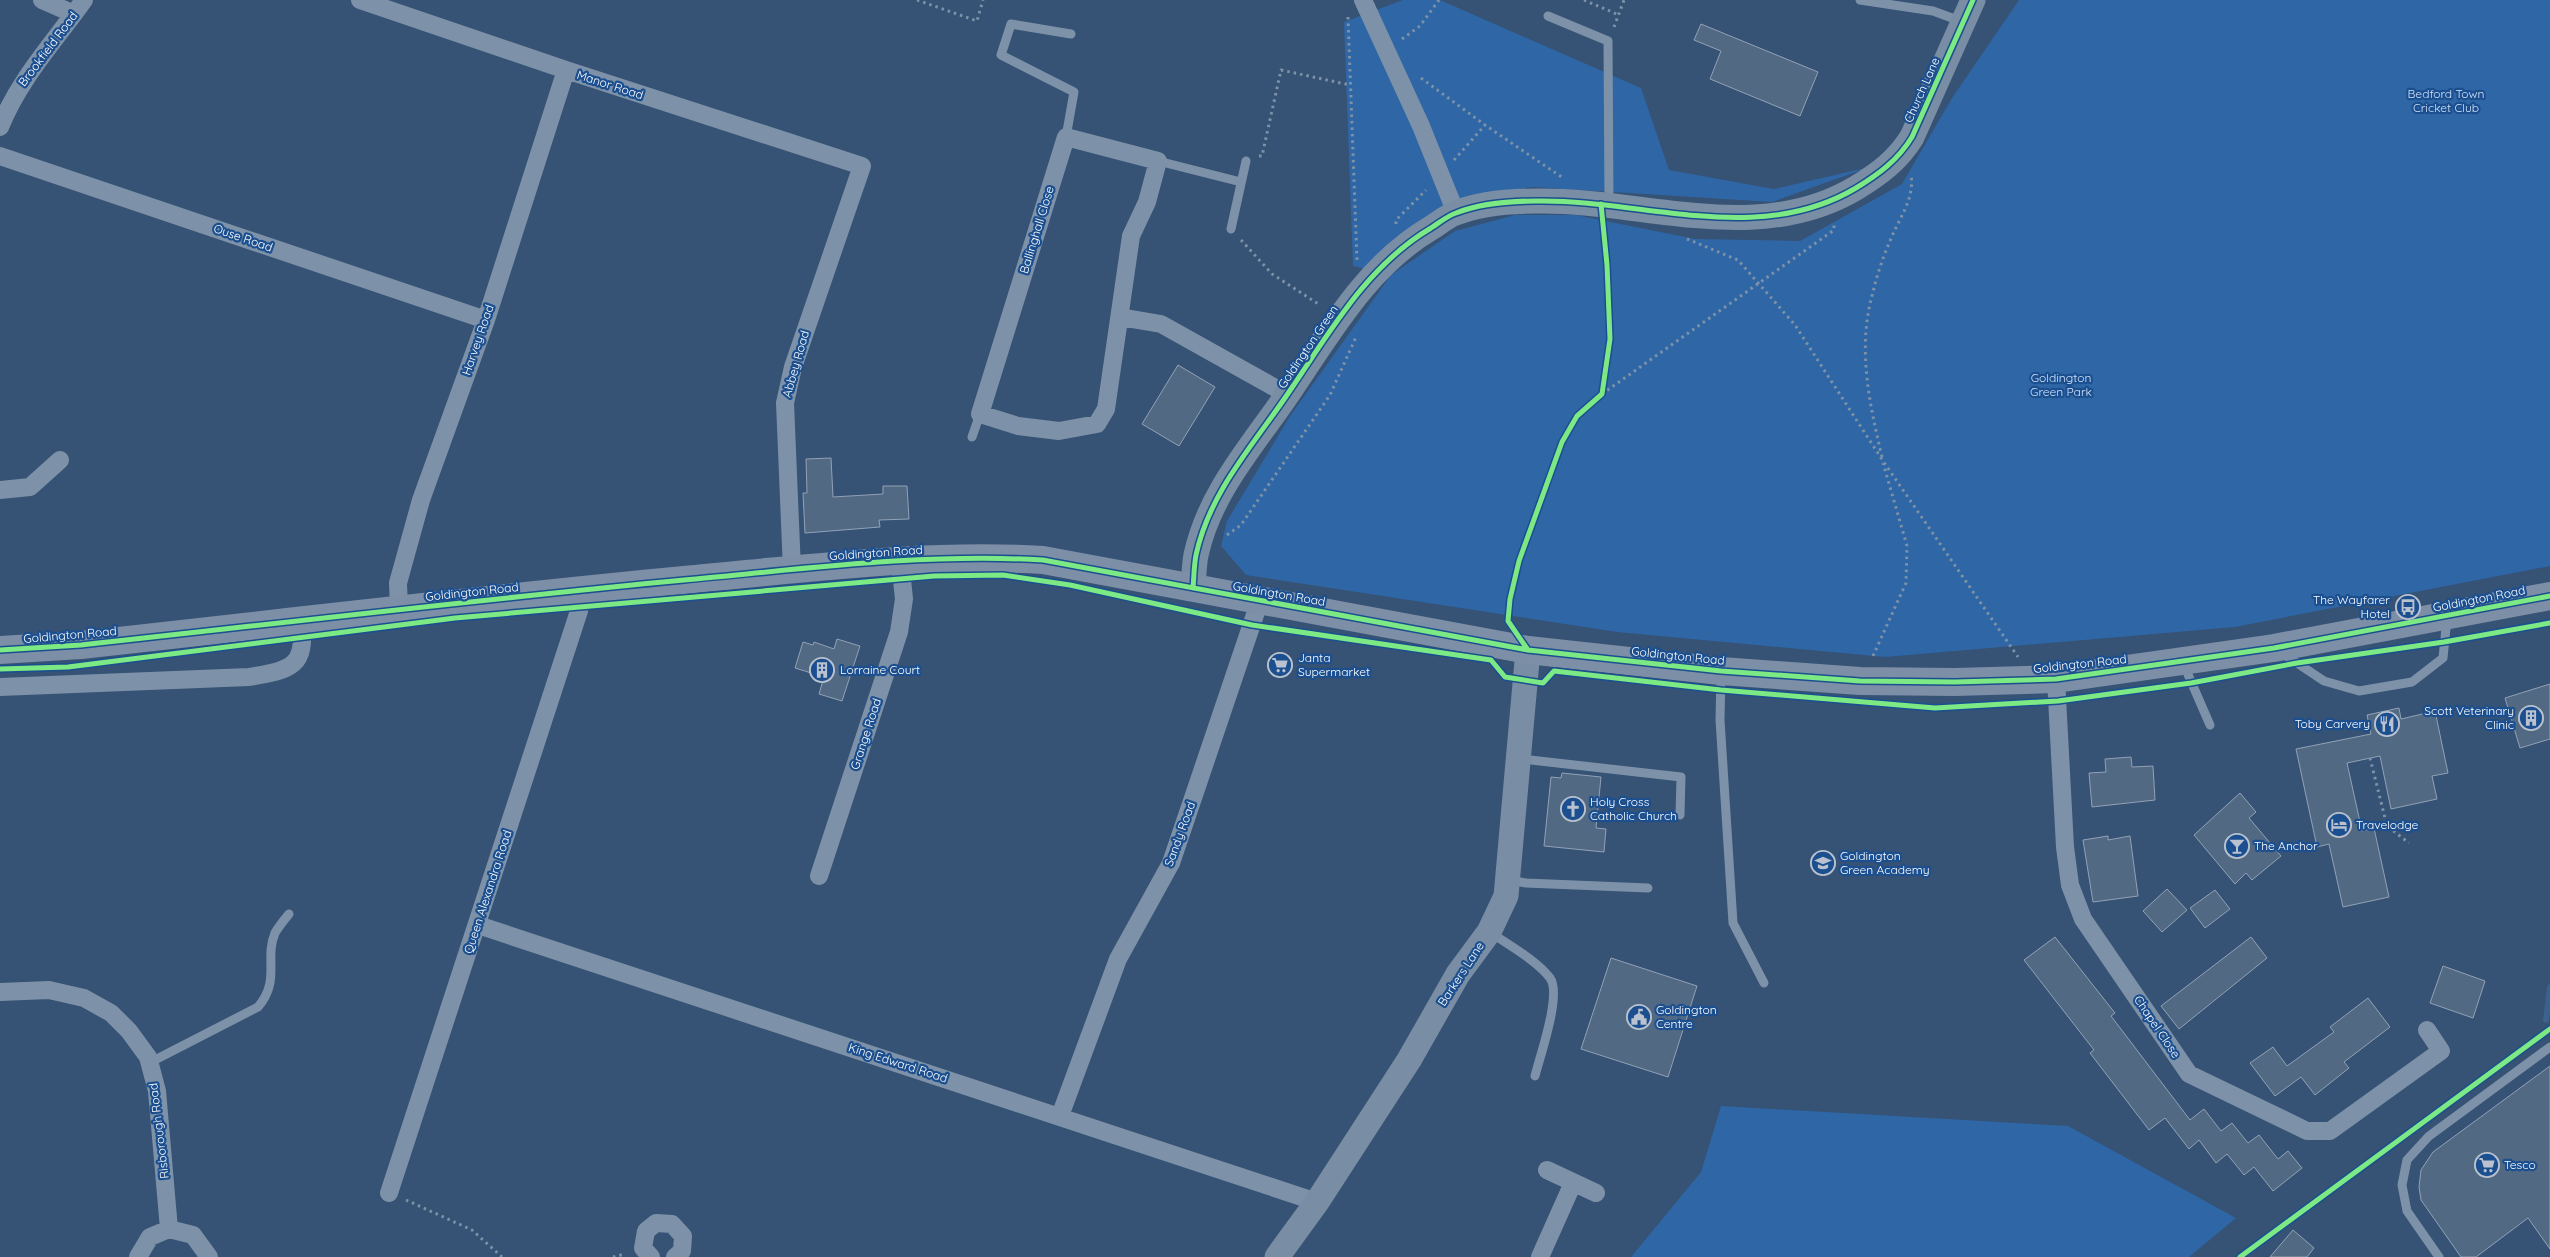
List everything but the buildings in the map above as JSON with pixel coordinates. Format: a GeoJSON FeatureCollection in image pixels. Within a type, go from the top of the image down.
{"type":"FeatureCollection","features":[{"type":"Feature","properties":{"kind":"main road","name":"Goldington Road"},"geometry":{"type":"LineString","coordinates":[[0,650],[81,645],[578,590],[792,570],[982,556],[1043,560],[1528,650],[1722,671],[1860,681],[1955,682],[2045,679],[2274,648],[2550,596]]}},
{"type":"Feature","properties":{"kind":"street"},"geometry":{"type":"LineString","coordinates":[[42,0],[74,14]]}},
{"type":"Feature","properties":{"kind":"street","name":"Brookfield Road"},"geometry":{"type":"LineString","coordinates":[[0,127],[11,100],[43,51],[84,0]]}},
{"type":"Feature","properties":{"kind":"street","name":"Manor Road"},"geometry":{"type":"LineString","coordinates":[[360,0],[566,70],[862,166]]}},
{"type":"Feature","properties":{"kind":"street"},"geometry":{"type":"LineString","coordinates":[[1355,3],[1386,51],[1421,126],[1456,213]]}},
{"type":"Feature","properties":{"kind":"street","name":"Church Lane"},"geometry":{"type":"LineString","coordinates":[[1874,177],[1900,156],[1912,137],[1968,11]]}},
{"type":"Feature","properties":{"kind":"street","name":"Harvey Road"},"geometry":{"type":"LineString","coordinates":[[398,610],[398,583],[421,500],[486,320],[566,70]]}},
{"type":"Feature","properties":{"kind":"street"},"geometry":{"type":"LineString","coordinates":[[980,414],[1018,426],[1059,431],[1097,424],[1106,409],[1131,236],[1147,202],[1158,161],[1066,136]]}},
{"type":"Feature","properties":{"kind":"street","name":"Ballinghall Close"},"geometry":{"type":"LineString","coordinates":[[980,414],[1066,136]]}},
{"type":"Feature","properties":{"kind":"street","name":"Ouse Road"},"geometry":{"type":"LineString","coordinates":[[0,156],[486,320]]}},
{"type":"Feature","properties":{"kind":"street","name":"Abbey Road"},"geometry":{"type":"LineString","coordinates":[[792,570],[784,403],[793,367],[862,166]]}},
{"type":"Feature","properties":{"kind":"street","name":"Goldington Green"},"geometry":{"type":"LineString","coordinates":[[1194,588],[1196,555],[1213,507],[1236,464],[1288,395],[1340,317],[1379,267],[1417,236],[1456,213],[1507,201],[1556,201],[1725,219],[1782,216],[1835,200],[1874,177]]}},
{"type":"Feature","properties":{"kind":"street"},"geometry":{"type":"LineString","coordinates":[[1120,318],[1161,324],[1288,395]]}},
{"type":"Feature","properties":{"kind":"street"},"geometry":{"type":"LineString","coordinates":[[0,490],[30,487],[60,460]]}},
{"type":"Feature","properties":{"kind":"street","name":"Grange Road"},"geometry":{"type":"LineString","coordinates":[[819,876],[899,632],[904,599],[900,561]]}},
{"type":"Feature","properties":{"kind":"street","name":"Queen Alexandra Road"},"geometry":{"type":"LineString","coordinates":[[390,1193],[579,611],[578,590]]}},
{"type":"Feature","properties":{"kind":"street","name":"Sandy Road"},"geometry":{"type":"LineString","coordinates":[[1060,1116],[1118,959],[1171,863],[1260,600]]}},
{"type":"Feature","properties":{"kind":"street"},"geometry":{"type":"LineString","coordinates":[[0,687],[249,677],[282,672],[297,662],[304,640],[302,621]]}},
{"type":"Feature","properties":{"kind":"street","name":"Barkers Lane"},"geometry":{"type":"LineString","coordinates":[[1277,1257],[1317,1202],[1409,1060],[1458,974],[1489,932],[1506,896],[1509,880],[1528,650]]}},
{"type":"Feature","properties":{"kind":"street","name":"Chapel Close"},"geometry":{"type":"LineString","coordinates":[[2045,679],[2070,885],[2083,919],[2189,1074],[2307,1131],[2330,1131],[2442,1051],[2426,1030]]}},
{"type":"Feature","properties":{"kind":"street","name":"King Edward Road"},"geometry":{"type":"LineString","coordinates":[[478,925],[1317,1202]]}},
{"type":"Feature","properties":{"kind":"street","name":"Risborough Road"},"geometry":{"type":"LineString","coordinates":[[0,992],[49,990],[84,998],[111,1013],[129,1031],[149,1062],[157,1092],[169,1229]]}},
{"type":"Feature","properties":{"kind":"street"},"geometry":{"type":"LineString","coordinates":[[1547,1170],[1596,1193]]}},
{"type":"Feature","properties":{"kind":"street"},"geometry":{"type":"LineString","coordinates":[[1540,1257],[1573,1183]]}},
{"type":"Feature","properties":{"kind":"street"},"geometry":{"type":"LineString","coordinates":[[651,1257],[643,1248],[646,1231],[656,1223],[672,1224],[683,1236],[684,1255]]}},
{"type":"Feature","properties":{"kind":"street"},"geometry":{"type":"LineString","coordinates":[[138,1257],[150,1237],[169,1229],[193,1235],[209,1257]]}},
{"type":"Feature","properties":{"kind":"lane"},"geometry":{"type":"LineString","coordinates":[[1860,0],[1933,11],[1968,11]]}},
{"type":"Feature","properties":{"kind":"lane"},"geometry":{"type":"LineString","coordinates":[[1548,16],[1608,41],[1609,206]]}},
{"type":"Feature","properties":{"kind":"lane"},"geometry":{"type":"LineString","coordinates":[[1066,136],[1074,92],[1001,54],[1011,24],[1071,34]]}},
{"type":"Feature","properties":{"kind":"lane"},"geometry":{"type":"LineString","coordinates":[[1158,161],[1241,182]]}},
{"type":"Feature","properties":{"kind":"lane"},"geometry":{"type":"LineString","coordinates":[[1231,229],[1246,161]]}},
{"type":"Feature","properties":{"kind":"lane","name":"Ballinghall Close"},"geometry":{"type":"LineString","coordinates":[[972,437],[980,414]]}},
{"type":"Feature","properties":{"kind":"lane"},"geometry":{"type":"LineString","coordinates":[[2274,648],[2324,681],[2359,691],[2412,682],[2443,658],[2447,616]]}},
{"type":"Feature","properties":{"kind":"lane"},"geometry":{"type":"LineString","coordinates":[[2182,661],[2210,725]]}},
{"type":"Feature","properties":{"kind":"lane"},"geometry":{"type":"LineString","coordinates":[[1722,671],[1720,720],[1733,923],[1764,983]]}},
{"type":"Feature","properties":{"kind":"lane"},"geometry":{"type":"LineString","coordinates":[[1518,759],[1681,777],[1680,815]]}},
{"type":"Feature","properties":{"kind":"lane"},"geometry":{"type":"LineString","coordinates":[[1509,880],[1526,883],[1648,888]]}},
{"type":"Feature","properties":{"kind":"lane"},"geometry":{"type":"LineString","coordinates":[[149,1062],[258,1007],[268,996],[271,982],[274,935],[289,914]]}},
{"type":"Feature","properties":{"kind":"lane"},"geometry":{"type":"LineString","coordinates":[[1489,932],[1526,957],[1550,979],[1553,995],[1549,1020],[1535,1076]]}},
{"type":"Feature","properties":{"kind":"lane"},"geometry":{"type":"LineString","coordinates":[[2440,1257],[2407,1210],[2402,1185],[2407,1160],[2429,1136],[2550,1047]]}},
{"type":"Feature","properties":{"kind":"path"},"geometry":{"type":"LineString","coordinates":[[917,0],[977,20],[983,0]]}},
{"type":"Feature","properties":{"kind":"path"},"geometry":{"type":"LineString","coordinates":[[1386,51],[1420,26],[1439,0]]}},
{"type":"Feature","properties":{"kind":"path"},"geometry":{"type":"LineString","coordinates":[[1584,0],[1619,14]]}},
{"type":"Feature","properties":{"kind":"path"},"geometry":{"type":"LineString","coordinates":[[1608,41],[1624,0]]}},
{"type":"Feature","properties":{"kind":"path"},"geometry":{"type":"LineString","coordinates":[[1355,3],[1350,85],[1356,261],[1365,285]]}},
{"type":"Feature","properties":{"kind":"path"},"geometry":{"type":"LineString","coordinates":[[1246,161],[1262,156],[1281,70],[1350,85]]}},
{"type":"Feature","properties":{"kind":"path"},"geometry":{"type":"LineString","coordinates":[[1417,74],[1485,126],[1568,182]]}},
{"type":"Feature","properties":{"kind":"path"},"geometry":{"type":"LineString","coordinates":[[1860,681],[1906,584],[1907,546],[1883,461],[1869,400],[1864,352],[1866,322],[1873,292],[1890,241],[1908,203],[1913,185],[1910,170],[1900,156]]}},
{"type":"Feature","properties":{"kind":"path"},"geometry":{"type":"LineString","coordinates":[[1596,400],[1834,230],[1835,200]]}},
{"type":"Feature","properties":{"kind":"path"},"geometry":{"type":"LineString","coordinates":[[1231,229],[1272,274],[1340,317]]}},
{"type":"Feature","properties":{"kind":"path"},"geometry":{"type":"LineString","coordinates":[[1683,238],[1738,260],[1795,325],[1883,461],[2045,679]]}},
{"type":"Feature","properties":{"kind":"path"},"geometry":{"type":"LineString","coordinates":[[1602,394],[1603,385]]}},
{"type":"Feature","properties":{"kind":"path"},"geometry":{"type":"LineString","coordinates":[[2370,758],[2387,826],[2409,843]]}},
{"type":"Feature","properties":{"kind":"path"},"geometry":{"type":"LineString","coordinates":[[390,1193],[472,1230],[502,1257]]}},
{"type":"Feature","properties":{"kind":"green space"},"geometry":{"type":"Polygon","coordinates":[[[1403,0],[1440,0],[1641,88],[1669,170],[1774,189],[1870,167],[1772,202],[1533,187],[1487,193],[1365,269],[1353,266],[1344,22],[1403,0]]]}},
{"type":"Feature","properties":{"kind":"green space","name":"Goldington Green Park"},"geometry":{"type":"Polygon","coordinates":[[[2019,0],[2550,0],[2550,566],[2235,627],[1885,657],[1617,632],[1246,575],[1221,546],[1227,521],[1290,416],[1391,275],[1455,231],[1515,215],[1576,215],[1695,239],[1800,241],[1902,184],[1952,98],[2019,0]]]}},
{"type":"Feature","properties":{"kind":"green space"},"geometry":{"type":"Polygon","coordinates":[[[1721,1106],[2068,1126],[2236,1218],[2189,1257],[1631,1257],[1701,1172],[1721,1106]]]}},
{"type":"Feature","properties":{"kind":"waterway"},"geometry":{"type":"LineString","coordinates":[[2546,1020],[2550,987]]}},
{"type":"Feature","properties":{"kind":"cycle path"},"geometry":{"type":"LineString","coordinates":[[1193,588],[1195,559],[1203,531],[1223,488],[1352,300],[1388,260],[1409,243],[1453,214],[1475,207],[1506,202],[1576,202],[1658,212],[1739,218],[1779,215],[1818,205],[1856,188],[1887,166],[1901,153],[1912,137],[1973,0]]}},
{"type":"Feature","properties":{"kind":"cycle path"},"geometry":{"type":"LineString","coordinates":[[1528,650],[1508,621],[1510,599],[1519,561],[1562,442],[1577,416],[1602,394],[1610,339],[1607,265],[1601,204]]}},
{"type":"Feature","properties":{"kind":"cycle path"},"geometry":{"type":"LineString","coordinates":[[0,650],[81,645],[533,595],[818,567],[908,560],[998,558],[1043,560],[1528,650],[1721,671],[1860,681],[1955,682],[2056,679],[2274,648],[2550,596]]}},
{"type":"Feature","properties":{"kind":"cycle path"},"geometry":{"type":"LineString","coordinates":[[0,669],[68,667],[455,618],[934,576],[1003,575],[1070,585],[1252,625],[1491,660],[1505,677],[1543,683],[1554,671],[1721,690],[1935,708],[2058,701],[2191,683],[2297,663],[2444,642],[2550,623]]}},
{"type":"Feature","properties":{"kind":"cycle path"},"geometry":{"type":"LineString","coordinates":[[2240,1257],[2550,1029]]}},
{"type":"Feature","properties":{"kind":"place","name":"The Wayfarer Hotel"},"geometry":{"type":"Point","coordinates":[2408,607]}},
{"type":"Feature","properties":{"kind":"place","name":"Janta Supermarket"},"geometry":{"type":"Point","coordinates":[1280,665]}},
{"type":"Feature","properties":{"kind":"place","name":"Lorraine Court"},"geometry":{"type":"Point","coordinates":[822,670]}},
{"type":"Feature","properties":{"kind":"place","name":"Scott Veterinary Clinic"},"geometry":{"type":"Point","coordinates":[2531,718]}},
{"type":"Feature","properties":{"kind":"place","name":"Toby Carvery"},"geometry":{"type":"Point","coordinates":[2387,724]}},
{"type":"Feature","properties":{"kind":"place","name":"Holy Cross Catholic Church"},"geometry":{"type":"Point","coordinates":[1573,809]}},
{"type":"Feature","properties":{"kind":"place","name":"Travelodge"},"geometry":{"type":"Point","coordinates":[2339,825]}},
{"type":"Feature","properties":{"kind":"place","name":"The Anchor"},"geometry":{"type":"Point","coordinates":[2237,846]}},
{"type":"Feature","properties":{"kind":"place","name":"Goldington Green Academy"},"geometry":{"type":"Point","coordinates":[1823,863]}},
{"type":"Feature","properties":{"kind":"place","name":"Goldington Centre"},"geometry":{"type":"Point","coordinates":[1639,1017]}},
{"type":"Feature","properties":{"kind":"place","name":"Tesco"},"geometry":{"type":"Point","coordinates":[2487,1165]}},
{"type":"Feature","properties":{"kind":"park label","name":"Bedford Town Cricket Club"},"geometry":{"type":"Point","coordinates":[2446,101]}}]}
